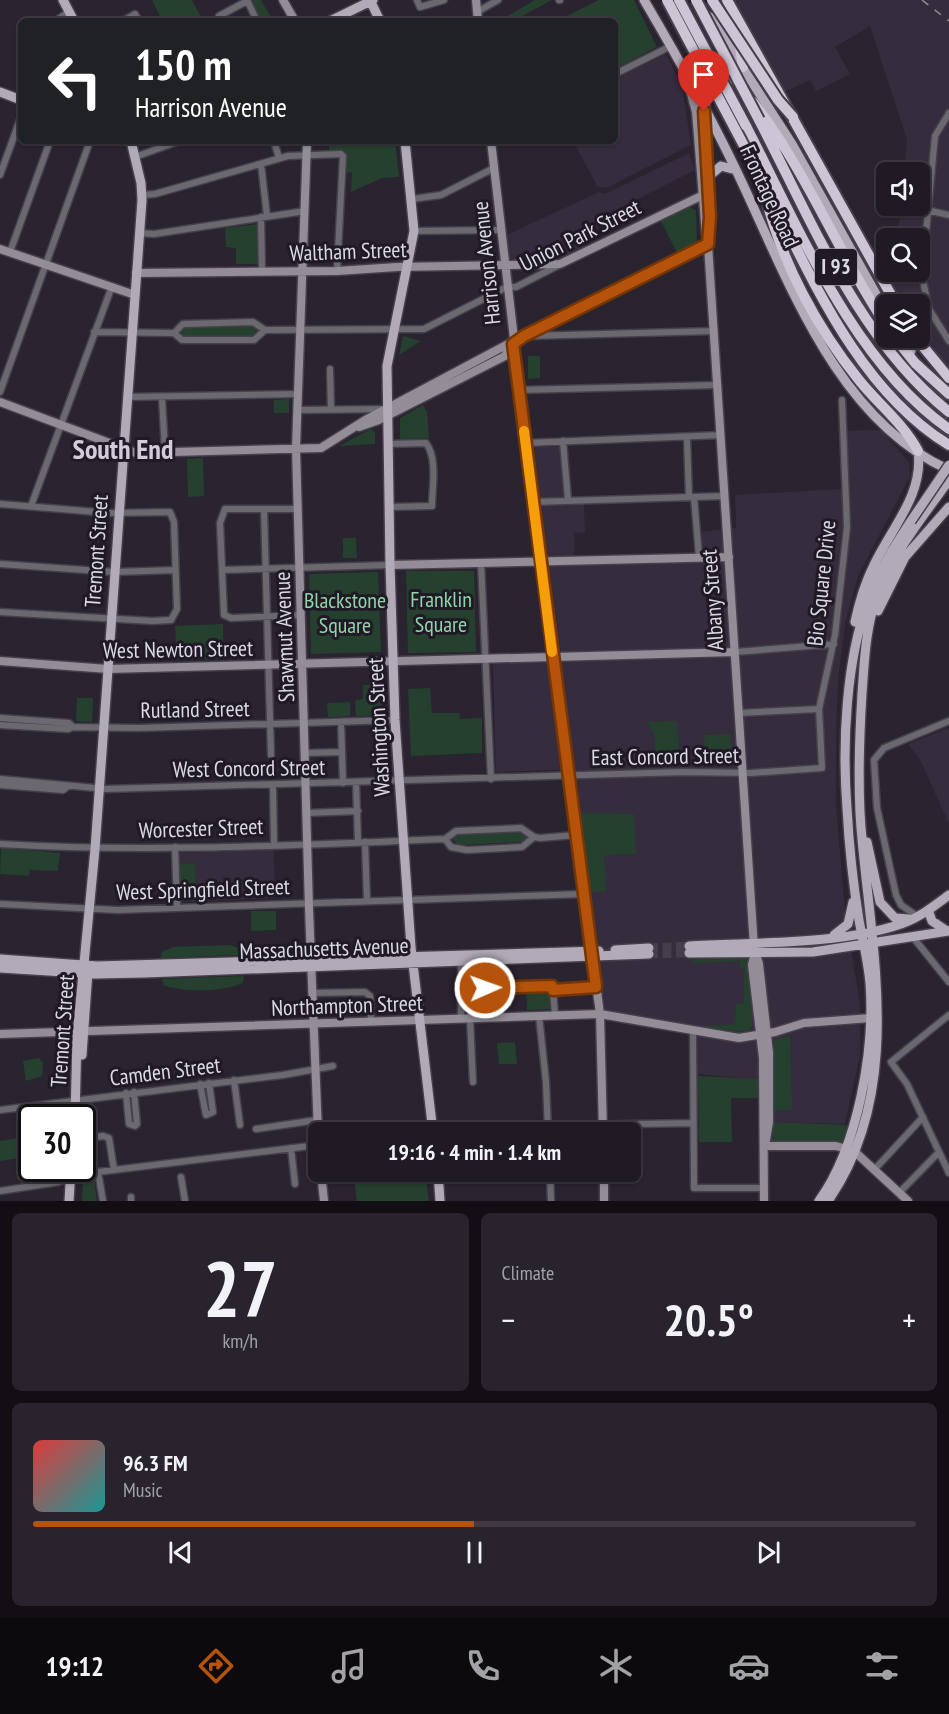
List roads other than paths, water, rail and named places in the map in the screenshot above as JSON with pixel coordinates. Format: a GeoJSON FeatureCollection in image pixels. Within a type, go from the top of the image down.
{"type":"FeatureCollection","features":[{"type":"Feature","properties":{"kind":"highway","name":"I 93"},"geometry":{"type":"LineString","coordinates":[[667,0],[838,323],[863,363],[906,413],[949,445]]}},
{"type":"Feature","properties":{"kind":"highway"},"geometry":{"type":"LineString","coordinates":[[679,0],[876,309]]}},
{"type":"Feature","properties":{"kind":"highway"},"geometry":{"type":"LineString","coordinates":[[685,0],[754,121],[831,288],[861,337],[904,391],[949,429]]}},
{"type":"Feature","properties":{"kind":"highway","name":"I 93"},"geometry":{"type":"LineString","coordinates":[[697,0],[741,86],[754,121],[868,321],[902,367],[949,412]]}},
{"type":"Feature","properties":{"kind":"highway"},"geometry":{"type":"LineString","coordinates":[[712,0],[778,100],[793,117]]}},
{"type":"Feature","properties":{"kind":"highway"},"geometry":{"type":"LineString","coordinates":[[719,0],[738,40],[743,67]]}},
{"type":"Feature","properties":{"kind":"highway"},"geometry":{"type":"LineString","coordinates":[[728,0],[891,294]]}},
{"type":"Feature","properties":{"kind":"highway"},"geometry":{"type":"LineString","coordinates":[[762,180],[770,214],[817,320],[854,374],[906,431],[918,450]]}},
{"type":"Feature","properties":{"kind":"highway"},"geometry":{"type":"LineString","coordinates":[[904,348],[923,370],[949,393]]}},
{"type":"Feature","properties":{"kind":"highway"},"geometry":{"type":"LineString","coordinates":[[924,348],[949,378]]}},
{"type":"Feature","properties":{"kind":"main road"},"geometry":{"type":"LineString","coordinates":[[63,0],[72,18]]}},
{"type":"Feature","properties":{"kind":"main road"},"geometry":{"type":"LineString","coordinates":[[283,0],[293,18]]}},
{"type":"Feature","properties":{"kind":"main road"},"geometry":{"type":"LineString","coordinates":[[336,18],[371,0],[379,18]]}},
{"type":"Feature","properties":{"kind":"main road"},"geometry":{"type":"LineString","coordinates":[[476,0],[478,16]]}},
{"type":"Feature","properties":{"kind":"main road","name":"Albany Street"},"geometry":{"type":"LineString","coordinates":[[644,0],[681,64],[696,112],[701,196],[708,244]]}},
{"type":"Feature","properties":{"kind":"main road","name":"Frontage Road"},"geometry":{"type":"LineString","coordinates":[[697,0],[743,67],[801,159],[876,294]]}},
{"type":"Feature","properties":{"kind":"main road","name":"Frontage Road"},"geometry":{"type":"LineString","coordinates":[[681,64],[736,170],[825,353],[861,400],[896,434],[949,468]]}},
{"type":"Feature","properties":{"kind":"main road"},"geometry":{"type":"LineString","coordinates":[[703,104],[714,92],[736,77],[743,67]]}},
{"type":"Feature","properties":{"kind":"main road"},"geometry":{"type":"LineString","coordinates":[[0,92],[18,99]]}},
{"type":"Feature","properties":{"kind":"main road","name":"Albany Street"},"geometry":{"type":"LineString","coordinates":[[703,104],[708,177],[708,244],[742,771],[755,947],[759,963],[763,1035],[764,1201]]}},
{"type":"Feature","properties":{"kind":"main road","name":"Tremont Street"},"geometry":{"type":"LineString","coordinates":[[76,1104],[142,195],[132,144]]}},
{"type":"Feature","properties":{"kind":"main road","name":"Shawmut Avenue"},"geometry":{"type":"LineString","coordinates":[[307,144],[296,448],[317,1120]]}},
{"type":"Feature","properties":{"kind":"main road","name":"Washington Street"},"geometry":{"type":"LineString","coordinates":[[405,144],[414,231],[387,366],[390,565],[395,720],[403,841],[417,1019],[431,1122]]}},
{"type":"Feature","properties":{"kind":"main road","name":"Harrison Avenue"},"geometry":{"type":"LineString","coordinates":[[491,144],[532,502],[600,1014],[602,1122]]}},
{"type":"Feature","properties":{"kind":"main road"},"geometry":{"type":"LineString","coordinates":[[708,177],[721,166],[736,170]]}},
{"type":"Feature","properties":{"kind":"main road","name":"Union Park Street"},"geometry":{"type":"LineString","coordinates":[[560,264],[701,196]]}},
{"type":"Feature","properties":{"kind":"main road"},"geometry":{"type":"LineString","coordinates":[[0,402],[136,453],[322,447],[365,420],[387,413],[524,336],[708,244]]}},
{"type":"Feature","properties":{"kind":"main road"},"geometry":{"type":"LineString","coordinates":[[0,249],[111,289],[135,295]]}},
{"type":"Feature","properties":{"kind":"main road","name":"Waltham Street"},"geometry":{"type":"LineString","coordinates":[[136,273],[337,271],[560,264]]}},
{"type":"Feature","properties":{"kind":"main road"},"geometry":{"type":"LineString","coordinates":[[910,348],[949,393]]}},
{"type":"Feature","properties":{"kind":"main road"},"geometry":{"type":"LineString","coordinates":[[819,1201],[849,1150],[869,1101],[876,1057],[879,1002],[869,943],[862,932],[854,887],[846,792],[846,734],[852,644],[861,599],[874,564],[916,489],[920,470],[918,450]]}},
{"type":"Feature","properties":{"kind":"main road"},"geometry":{"type":"LineString","coordinates":[[851,677],[860,628],[870,593],[884,565],[949,468]]}},
{"type":"Feature","properties":{"kind":"main road"},"geometry":{"type":"LineString","coordinates":[[828,1201],[842,1178],[849,1150],[861,1089],[871,1018],[869,943],[873,930],[860,812],[860,729],[866,651],[872,613],[882,583],[914,523],[949,480]]}},
{"type":"Feature","properties":{"kind":"main road"},"geometry":{"type":"LineString","coordinates":[[866,651],[881,604],[900,565],[918,540],[949,507]]}},
{"type":"Feature","properties":{"kind":"main road"},"geometry":{"type":"LineString","coordinates":[[390,565],[729,556]]}},
{"type":"Feature","properties":{"kind":"main road","name":"West Newton Street"},"geometry":{"type":"LineString","coordinates":[[0,661],[108,669],[735,652]]}},
{"type":"Feature","properties":{"kind":"main road"},"geometry":{"type":"LineString","coordinates":[[860,812],[883,907],[888,914],[898,919],[917,916]]}},
{"type":"Feature","properties":{"kind":"main road"},"geometry":{"type":"LineString","coordinates":[[823,939],[839,932],[848,924],[852,911],[854,887]]}},
{"type":"Feature","properties":{"kind":"main road"},"geometry":{"type":"LineString","coordinates":[[689,949],[755,947],[873,930],[901,924],[949,896]]}},
{"type":"Feature","properties":{"kind":"main road"},"geometry":{"type":"LineString","coordinates":[[928,910],[932,921],[948,931]]}},
{"type":"Feature","properties":{"kind":"main road"},"geometry":{"type":"LineString","coordinates":[[755,947],[818,952],[948,931]]}},
{"type":"Feature","properties":{"kind":"main road","name":"Massachusetts Avenue"},"geometry":{"type":"LineString","coordinates":[[412,960],[461,963],[649,951]]}},
{"type":"Feature","properties":{"kind":"main road","name":"Massachusetts Avenue"},"geometry":{"type":"LineString","coordinates":[[0,968],[85,971],[591,954]]}},
{"type":"Feature","properties":{"kind":"main road","name":"Massachusetts Avenue"},"geometry":{"type":"LineString","coordinates":[[0,959],[85,971]]}},
{"type":"Feature","properties":{"kind":"main road","name":"Northampton Street"},"geometry":{"type":"LineString","coordinates":[[0,1034],[600,1014],[730,1038],[763,1035],[804,1023],[871,1018]]}},
{"type":"Feature","properties":{"kind":"main road"},"geometry":{"type":"LineString","coordinates":[[765,1146],[849,1150],[875,1169],[908,1201]]}},
{"type":"Feature","properties":{"kind":"main road"},"geometry":{"type":"LineString","coordinates":[[69,1201],[70,1182]]}},
{"type":"Feature","properties":{"kind":"main road"},"geometry":{"type":"LineString","coordinates":[[322,1182],[324,1201]]}},
{"type":"Feature","properties":{"kind":"main road"},"geometry":{"type":"LineString","coordinates":[[439,1182],[440,1201]]}},
{"type":"Feature","properties":{"kind":"main road"},"geometry":{"type":"LineString","coordinates":[[440,1182],[446,1201]]}},
{"type":"Feature","properties":{"kind":"main road"},"geometry":{"type":"LineString","coordinates":[[604,1182],[604,1201]]}},
{"type":"Feature","properties":{"kind":"street"},"geometry":{"type":"LineString","coordinates":[[220,18],[219,16],[247,0],[256,18]]}},
{"type":"Feature","properties":{"kind":"street"},"geometry":{"type":"LineString","coordinates":[[417,0],[420,7],[444,0]]}},
{"type":"Feature","properties":{"kind":"street"},"geometry":{"type":"LineString","coordinates":[[478,16],[498,0]]}},
{"type":"Feature","properties":{"kind":"street"},"geometry":{"type":"LineString","coordinates":[[60,18],[68,12]]}},
{"type":"Feature","properties":{"kind":"street"},"geometry":{"type":"LineString","coordinates":[[618,72],[671,46]]}},
{"type":"Feature","properties":{"kind":"street"},"geometry":{"type":"LineString","coordinates":[[930,185],[936,134],[949,113]]}},
{"type":"Feature","properties":{"kind":"street"},"geometry":{"type":"LineString","coordinates":[[0,175],[18,125]]}},
{"type":"Feature","properties":{"kind":"street"},"geometry":{"type":"LineString","coordinates":[[10,252],[49,144]]}},
{"type":"Feature","properties":{"kind":"street"},"geometry":{"type":"LineString","coordinates":[[0,392],[89,144]]}},
{"type":"Feature","properties":{"kind":"street"},"geometry":{"type":"LineString","coordinates":[[135,157],[171,144]]}},
{"type":"Feature","properties":{"kind":"street"},"geometry":{"type":"LineString","coordinates":[[275,144],[279,159]]}},
{"type":"Feature","properties":{"kind":"street"},"geometry":{"type":"LineString","coordinates":[[142,195],[154,194],[307,153],[343,156],[337,271]]}},
{"type":"Feature","properties":{"kind":"street"},"geometry":{"type":"LineString","coordinates":[[261,164],[264,217],[262,271]]}},
{"type":"Feature","properties":{"kind":"street"},"geometry":{"type":"LineString","coordinates":[[412,199],[441,195],[494,168]]}},
{"type":"Feature","properties":{"kind":"street"},"geometry":{"type":"LineString","coordinates":[[139,233],[154,234],[305,211]]}},
{"type":"Feature","properties":{"kind":"street"},"geometry":{"type":"LineString","coordinates":[[930,211],[949,215]]}},
{"type":"Feature","properties":{"kind":"street"},"geometry":{"type":"LineString","coordinates":[[926,216],[922,264],[923,287],[929,309],[949,341]]}},
{"type":"Feature","properties":{"kind":"street"},"geometry":{"type":"LineString","coordinates":[[414,231],[501,230]]}},
{"type":"Feature","properties":{"kind":"street","name":"Union Park Street"},"geometry":{"type":"LineString","coordinates":[[265,330],[394,327],[424,329],[507,287],[516,287],[560,264]]}},
{"type":"Feature","properties":{"kind":"street"},"geometry":{"type":"LineString","coordinates":[[31,506],[111,289]]}},
{"type":"Feature","properties":{"kind":"street"},"geometry":{"type":"LineString","coordinates":[[94,332],[174,333],[182,340],[254,340],[265,330],[253,322],[242,322],[183,324],[174,333]]}},
{"type":"Feature","properties":{"kind":"street"},"geometry":{"type":"LineString","coordinates":[[524,336],[714,331]]}},
{"type":"Feature","properties":{"kind":"street"},"geometry":{"type":"LineString","coordinates":[[330,369],[331,409]]}},
{"type":"Feature","properties":{"kind":"street"},"geometry":{"type":"LineString","coordinates":[[519,390],[718,385]]}},
{"type":"Feature","properties":{"kind":"street"},"geometry":{"type":"LineString","coordinates":[[127,397],[298,394]]}},
{"type":"Feature","properties":{"kind":"street"},"geometry":{"type":"LineString","coordinates":[[162,398],[165,452]]}},
{"type":"Feature","properties":{"kind":"street","name":"Bio Square Drive"},"geometry":{"type":"LineString","coordinates":[[822,768],[819,709],[834,644],[842,592],[846,527],[842,400]]}},
{"type":"Feature","properties":{"kind":"street"},"geometry":{"type":"LineString","coordinates":[[298,410],[331,409],[387,413]]}},
{"type":"Feature","properties":{"kind":"street"},"geometry":{"type":"LineString","coordinates":[[525,443],[721,435]]}},
{"type":"Feature","properties":{"kind":"street"},"geometry":{"type":"LineString","coordinates":[[687,438],[699,557]]}},
{"type":"Feature","properties":{"kind":"street"},"geometry":{"type":"LineString","coordinates":[[563,441],[568,500]]}},
{"type":"Feature","properties":{"kind":"street"},"geometry":{"type":"LineString","coordinates":[[387,444],[426,443],[430,448],[433,472],[432,506],[389,507]]}},
{"type":"Feature","properties":{"kind":"street"},"geometry":{"type":"LineString","coordinates":[[532,502],[725,496]]}},
{"type":"Feature","properties":{"kind":"street"},"geometry":{"type":"LineString","coordinates":[[0,504],[118,513],[170,512],[174,522],[177,609],[176,615],[171,620],[111,620],[0,612]]}},
{"type":"Feature","properties":{"kind":"street"},"geometry":{"type":"LineString","coordinates":[[298,509],[232,508],[222,512],[220,523],[224,615],[231,618],[300,615]]}},
{"type":"Feature","properties":{"kind":"street"},"geometry":{"type":"LineString","coordinates":[[264,510],[272,755]]}},
{"type":"Feature","properties":{"kind":"street"},"geometry":{"type":"LineString","coordinates":[[481,563],[490,779]]}},
{"type":"Feature","properties":{"kind":"street"},"geometry":{"type":"LineString","coordinates":[[0,564],[114,572],[175,570]]}},
{"type":"Feature","properties":{"kind":"street"},"geometry":{"type":"LineString","coordinates":[[222,570],[390,565]]}},
{"type":"Feature","properties":{"kind":"street"},"geometry":{"type":"LineString","coordinates":[[735,652],[834,644]]}},
{"type":"Feature","properties":{"kind":"street"},"geometry":{"type":"LineString","coordinates":[[739,713],[819,709]]}},
{"type":"Feature","properties":{"kind":"street"},"geometry":{"type":"LineString","coordinates":[[0,718],[69,723],[73,727],[68,729],[0,725]]}},
{"type":"Feature","properties":{"kind":"street","name":"Rutland Street"},"geometry":{"type":"LineString","coordinates":[[73,727],[271,725],[395,720]]}},
{"type":"Feature","properties":{"kind":"street"},"geometry":{"type":"LineString","coordinates":[[917,916],[901,905],[896,895],[877,808],[874,760],[884,748],[949,721]]}},
{"type":"Feature","properties":{"kind":"street"},"geometry":{"type":"LineString","coordinates":[[341,722],[343,783]]}},
{"type":"Feature","properties":{"kind":"street"},"geometry":{"type":"LineString","coordinates":[[305,753],[342,752]]}},
{"type":"Feature","properties":{"kind":"street","name":"East Concord Street"},"geometry":{"type":"LineString","coordinates":[[400,781],[822,768]]}},
{"type":"Feature","properties":{"kind":"street"},"geometry":{"type":"LineString","coordinates":[[0,778],[64,784],[67,787],[63,790],[0,785]]}},
{"type":"Feature","properties":{"kind":"street","name":"West Concord Street"},"geometry":{"type":"LineString","coordinates":[[67,787],[99,789],[400,781]]}},
{"type":"Feature","properties":{"kind":"street"},"geometry":{"type":"LineString","coordinates":[[357,783],[367,901]]}},
{"type":"Feature","properties":{"kind":"street"},"geometry":{"type":"LineString","coordinates":[[273,785],[274,844]]}},
{"type":"Feature","properties":{"kind":"street"},"geometry":{"type":"LineString","coordinates":[[307,813],[358,811]]}},
{"type":"Feature","properties":{"kind":"street"},"geometry":{"type":"LineString","coordinates":[[534,837],[521,828],[456,831],[446,839],[451,847],[466,850],[522,847],[534,837],[576,835]]}},
{"type":"Feature","properties":{"kind":"street","name":"Worcester Street"},"geometry":{"type":"LineString","coordinates":[[0,844],[95,849],[446,839]]}},
{"type":"Feature","properties":{"kind":"street"},"geometry":{"type":"LineString","coordinates":[[175,847],[177,908]]}},
{"type":"Feature","properties":{"kind":"street","name":"West Springfield Street"},"geometry":{"type":"LineString","coordinates":[[0,904],[90,910],[583,894]]}},
{"type":"Feature","properties":{"kind":"street"},"geometry":{"type":"LineString","coordinates":[[912,935],[949,982]]}},
{"type":"Feature","properties":{"kind":"street"},"geometry":{"type":"LineString","coordinates":[[461,963],[461,988],[473,1082]]}},
{"type":"Feature","properties":{"kind":"street"},"geometry":{"type":"LineString","coordinates":[[461,988],[552,986],[555,1015]]}},
{"type":"Feature","properties":{"kind":"street"},"geometry":{"type":"LineString","coordinates":[[553,990],[596,987]]}},
{"type":"Feature","properties":{"kind":"street"},"geometry":{"type":"LineString","coordinates":[[313,993],[368,993],[371,1022]]}},
{"type":"Feature","properties":{"kind":"street"},"geometry":{"type":"LineString","coordinates":[[949,1015],[891,1062],[907,1084],[949,1173]]}},
{"type":"Feature","properties":{"kind":"street"},"geometry":{"type":"LineString","coordinates":[[539,1016],[547,1122]]}},
{"type":"Feature","properties":{"kind":"street"},"geometry":{"type":"LineString","coordinates":[[693,1031],[694,1188],[764,1188]]}},
{"type":"Feature","properties":{"kind":"street","name":"Camden Street"},"geometry":{"type":"LineString","coordinates":[[0,1110],[333,1066]]}},
{"type":"Feature","properties":{"kind":"street"},"geometry":{"type":"LineString","coordinates":[[234,1080],[240,1125]]}},
{"type":"Feature","properties":{"kind":"street"},"geometry":{"type":"LineString","coordinates":[[200,1084],[206,1115],[213,1114],[209,1083]]}},
{"type":"Feature","properties":{"kind":"street"},"geometry":{"type":"LineString","coordinates":[[126,1093],[129,1124],[135,1126],[138,1124],[134,1092]]}},
{"type":"Feature","properties":{"kind":"street"},"geometry":{"type":"LineString","coordinates":[[875,1169],[923,1117]]}},
{"type":"Feature","properties":{"kind":"street"},"geometry":{"type":"LineString","coordinates":[[256,1129],[317,1120]]}},
{"type":"Feature","properties":{"kind":"street"},"geometry":{"type":"LineString","coordinates":[[641,1126],[693,1123]]}},
{"type":"Feature","properties":{"kind":"street"},"geometry":{"type":"LineString","coordinates":[[96,1137],[109,1138],[114,1170]]}},
{"type":"Feature","properties":{"kind":"street"},"geometry":{"type":"LineString","coordinates":[[103,1201],[98,1172],[308,1146]]}},
{"type":"Feature","properties":{"kind":"street"},"geometry":{"type":"LineString","coordinates":[[291,1148],[295,1184]]}},
{"type":"Feature","properties":{"kind":"street"},"geometry":{"type":"LineString","coordinates":[[899,1193],[939,1152]]}},
{"type":"Feature","properties":{"kind":"street"},"geometry":{"type":"LineString","coordinates":[[182,1177],[185,1201]]}},
{"type":"Feature","properties":{"kind":"street"},"geometry":{"type":"LineString","coordinates":[[0,1191],[36,1182]]}},
{"type":"Feature","properties":{"kind":"street"},"geometry":{"type":"LineString","coordinates":[[550,1182],[551,1201]]}},
{"type":"Feature","properties":{"kind":"tunnel"},"geometry":{"type":"LineString","coordinates":[[649,948],[689,946]]}},
{"type":"Feature","properties":{"kind":"tunnel"},"geometry":{"type":"LineString","coordinates":[[649,954],[689,953]]}},
{"type":"Feature","properties":{"kind":"railway"},"geometry":{"type":"LineString","coordinates":[[922,0],[949,21]]}},
{"type":"Feature","properties":{"kind":"district","name":"South End"},"geometry":{"type":"Point","coordinates":[123,449]}},
{"type":"Feature","properties":{"kind":"park label","name":"Blackstone Square"},"geometry":{"type":"Point","coordinates":[345,612]}},
{"type":"Feature","properties":{"kind":"park label","name":"Franklin Square"},"geometry":{"type":"Point","coordinates":[441,612]}}]}
